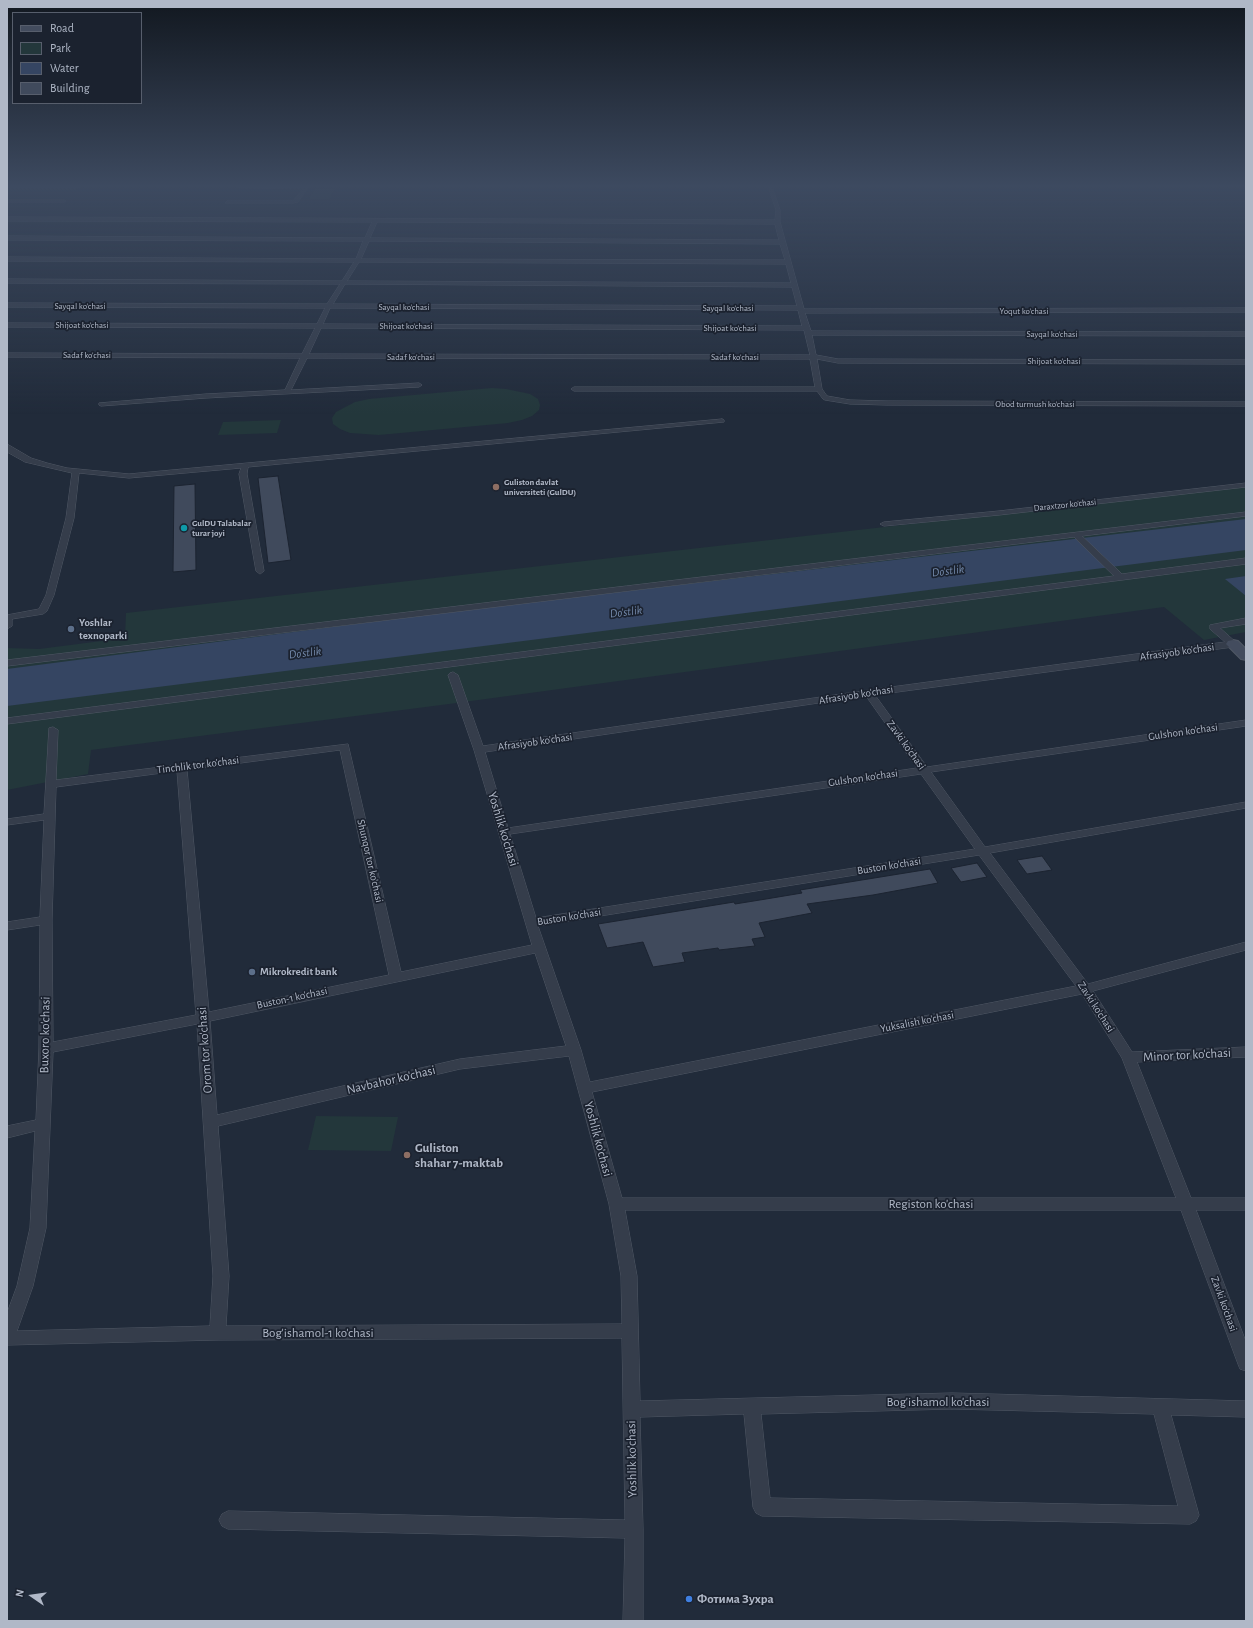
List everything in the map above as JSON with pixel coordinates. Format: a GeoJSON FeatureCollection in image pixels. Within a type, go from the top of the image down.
{"type":"FeatureCollection","features":[{"type":"Feature","properties":{"kind":"street"},"geometry":{"type":"LineString","coordinates":[[287,392],[328,307],[357,262]]}},
{"type":"Feature","properties":{"kind":"street"},"geometry":{"type":"LineString","coordinates":[[574,388],[819,389],[814,357],[802,310],[788,262],[782,262]]}},
{"type":"Feature","properties":{"kind":"street"},"geometry":{"type":"LineString","coordinates":[[7,282],[794,285]]}},
{"type":"Feature","properties":{"kind":"street","name":"Sayqal ko'chasi"},"geometry":{"type":"LineString","coordinates":[[7,305],[802,310]]}},
{"type":"Feature","properties":{"kind":"street","name":"Yoqut ko'chasi"},"geometry":{"type":"LineString","coordinates":[[802,310],[1246,310]]}},
{"type":"Feature","properties":{"kind":"street","name":"Shijoat ko'chasi"},"geometry":{"type":"LineString","coordinates":[[7,325],[807,330]]}},
{"type":"Feature","properties":{"kind":"street","name":"Sayqal ko'chasi"},"geometry":{"type":"LineString","coordinates":[[807,330],[1246,334]]}},
{"type":"Feature","properties":{"kind":"street","name":"Sadaf ko'chasi"},"geometry":{"type":"LineString","coordinates":[[7,355],[814,357]]}},
{"type":"Feature","properties":{"kind":"street","name":"Shijoat ko'chasi"},"geometry":{"type":"LineString","coordinates":[[814,357],[838,361],[1246,362]]}},
{"type":"Feature","properties":{"kind":"street"},"geometry":{"type":"LineString","coordinates":[[101,404],[206,396],[419,385]]}},
{"type":"Feature","properties":{"kind":"street","name":"Obod turmush ko'chasi"},"geometry":{"type":"LineString","coordinates":[[819,389],[825,398],[850,402],[1246,404]]}},
{"type":"Feature","properties":{"kind":"street"},"geometry":{"type":"LineString","coordinates":[[7,446],[10,450],[28,460],[76,471],[129,476],[722,421]]}},
{"type":"Feature","properties":{"kind":"street"},"geometry":{"type":"LineString","coordinates":[[245,465],[243,474],[260,571]]}},
{"type":"Feature","properties":{"kind":"street"},"geometry":{"type":"LineString","coordinates":[[7,626],[8,617],[43,611],[50,595],[70,518],[76,471]]}},
{"type":"Feature","properties":{"kind":"street","name":"Daraxtzor ko'chasi"},"geometry":{"type":"LineString","coordinates":[[884,524],[1000,513],[1246,485]]}},
{"type":"Feature","properties":{"kind":"street"},"geometry":{"type":"LineString","coordinates":[[7,663],[1246,514]]}},
{"type":"Feature","properties":{"kind":"street"},"geometry":{"type":"LineString","coordinates":[[1075,534],[1120,577]]}},
{"type":"Feature","properties":{"kind":"street"},"geometry":{"type":"LineString","coordinates":[[7,721],[1246,561]]}},
{"type":"Feature","properties":{"kind":"street"},"geometry":{"type":"LineString","coordinates":[[1241,650],[1213,627],[1246,622]]}},
{"type":"Feature","properties":{"kind":"street","name":"Afrasiyob ko'chasi"},"geometry":{"type":"LineString","coordinates":[[479,750],[869,693],[1241,650]]}},
{"type":"Feature","properties":{"kind":"street","name":"Yoshlik ko'chasi"},"geometry":{"type":"LineString","coordinates":[[453,675],[479,750],[531,924],[574,1050],[616,1204],[629,1276],[634,1529],[633,1621]]}},
{"type":"Feature","properties":{"kind":"street","name":"Zavki ko'chasi"},"geometry":{"type":"LineString","coordinates":[[869,693],[982,851],[1085,989],[1128,1057],[1186,1204],[1246,1364]]}},
{"type":"Feature","properties":{"kind":"street","name":"Gulshon ko'chasi"},"geometry":{"type":"LineString","coordinates":[[503,832],[924,769],[1246,723]]}},
{"type":"Feature","properties":{"kind":"street","name":"Buxoro ko'chasi"},"geometry":{"type":"LineString","coordinates":[[7,1335],[25,1286],[38,1228],[46,1048],[46,920],[53,730]]}},
{"type":"Feature","properties":{"kind":"street","name":"Tinchlik tor ko'chasi"},"geometry":{"type":"LineString","coordinates":[[52,784],[344,746]]}},
{"type":"Feature","properties":{"kind":"street","name":"Shunqor tor ko'chasi"},"geometry":{"type":"LineString","coordinates":[[344,746],[396,976]]}},
{"type":"Feature","properties":{"kind":"street","name":"Orom tor ko'chasi"},"geometry":{"type":"LineString","coordinates":[[182,767],[203,1018],[221,1276],[218,1333]]}},
{"type":"Feature","properties":{"kind":"street","name":"Buston ko'chasi"},"geometry":{"type":"LineString","coordinates":[[531,924],[982,851],[1246,805]]}},
{"type":"Feature","properties":{"kind":"street"},"geometry":{"type":"LineString","coordinates":[[7,822],[51,816]]}},
{"type":"Feature","properties":{"kind":"street"},"geometry":{"type":"LineString","coordinates":[[7,926],[46,920]]}},
{"type":"Feature","properties":{"kind":"street","name":"Yuksalish ko'chasi"},"geometry":{"type":"LineString","coordinates":[[585,1088],[1085,989],[1246,946]]}},
{"type":"Feature","properties":{"kind":"street","name":"Buston-1 ko'chasi"},"geometry":{"type":"LineString","coordinates":[[46,1048],[203,1018],[396,976],[539,948]]}},
{"type":"Feature","properties":{"kind":"street","name":"Navbahor ko'chasi"},"geometry":{"type":"LineString","coordinates":[[210,1122],[460,1064],[574,1050]]}},
{"type":"Feature","properties":{"kind":"street","name":"Minor tor ko'chasi"},"geometry":{"type":"LineString","coordinates":[[1128,1057],[1246,1052]]}},
{"type":"Feature","properties":{"kind":"street"},"geometry":{"type":"LineString","coordinates":[[7,1132],[42,1124]]}},
{"type":"Feature","properties":{"kind":"street","name":"Registon ko'chasi"},"geometry":{"type":"LineString","coordinates":[[616,1204],[1246,1204]]}},
{"type":"Feature","properties":{"kind":"street","name":"Bog'ishamol-1 ko'chasi"},"geometry":{"type":"LineString","coordinates":[[7,1338],[218,1333],[629,1330]]}},
{"type":"Feature","properties":{"kind":"street","name":"Bog'ishamol ko'chasi"},"geometry":{"type":"LineString","coordinates":[[631,1409],[952,1401],[1246,1409]]}},
{"type":"Feature","properties":{"kind":"street"},"geometry":{"type":"LineString","coordinates":[[752,1406],[762,1507],[1190,1515],[1160,1407]]}},
{"type":"Feature","properties":{"kind":"street"},"geometry":{"type":"LineString","coordinates":[[228,1520],[634,1529]]}},
{"type":"Feature","properties":{"kind":"green space"},"geometry":{"type":"Polygon","coordinates":[[[492,388],[530,394],[538,399],[540,405],[539,410],[532,416],[508,423],[379,435],[350,433],[333,424],[332,418],[336,412],[355,402],[369,399],[492,388]]]}},
{"type":"Feature","properties":{"kind":"green space"},"geometry":{"type":"Polygon","coordinates":[[[281,420],[277,433],[218,435],[223,422],[281,420]]]}},
{"type":"Feature","properties":{"kind":"green space"},"geometry":{"type":"Polygon","coordinates":[[[1246,486],[1246,632],[1204,640],[1164,607],[449,704],[91,750],[88,774],[7,790],[7,648],[39,649],[125,638],[126,613],[1246,486]]]}},
{"type":"Feature","properties":{"kind":"green space"},"geometry":{"type":"Polygon","coordinates":[[[316,1116],[398,1117],[391,1151],[308,1150],[316,1116]]]}},
{"type":"Feature","properties":{"kind":"water","name":"Do'stlik"},"geometry":{"type":"Polygon","coordinates":[[[1246,519],[1246,550],[7,706],[7,669],[464,610],[1246,519]]]}},
{"type":"Feature","properties":{"kind":"water"},"geometry":{"type":"Polygon","coordinates":[[[1246,576],[1246,596],[1225,579],[1246,576]]]}},
{"type":"Feature","properties":{"kind":"building","name":"GulDU Talabalar turar joyi"},"geometry":{"type":"Polygon","coordinates":[[[278,476],[291,560],[268,563],[258,478],[278,476]]]}},
{"type":"Feature","properties":{"kind":"building","name":"GulDU Talabalar turar joyi"},"geometry":{"type":"Polygon","coordinates":[[[195,484],[196,570],[173,572],[174,486],[195,484]]]}},
{"type":"Feature","properties":{"kind":"building"},"geometry":{"type":"Polygon","coordinates":[[[1042,856],[1052,870],[1027,874],[1017,860],[1042,856]]]}},
{"type":"Feature","properties":{"kind":"building"},"geometry":{"type":"Polygon","coordinates":[[[977,863],[987,877],[961,882],[951,868],[977,863]]]}},
{"type":"Feature","properties":{"kind":"building"},"geometry":{"type":"Polygon","coordinates":[[[930,869],[938,883],[873,895],[807,904],[812,913],[759,923],[765,937],[752,939],[755,946],[719,950],[718,948],[682,953],[685,962],[653,967],[643,942],[607,948],[598,924],[734,902],[735,904],[766,899],[802,893],[800,890],[930,869]]]}},
{"type":"Feature","properties":{"kind":"place","name":"Guliston davlat universiteti (GulDU)"},"geometry":{"type":"Point","coordinates":[496,487]}},
{"type":"Feature","properties":{"kind":"place","name":"GulDU Talabalar turar joyi"},"geometry":{"type":"Point","coordinates":[184,528]}},
{"type":"Feature","properties":{"kind":"place","name":"Yoshlar texnoparki"},"geometry":{"type":"Point","coordinates":[71,629]}},
{"type":"Feature","properties":{"kind":"place","name":"Mikrokredit bank"},"geometry":{"type":"Point","coordinates":[252,972]}},
{"type":"Feature","properties":{"kind":"place","name":"Guliston shahar 7-maktab"},"geometry":{"type":"Point","coordinates":[407,1155]}},
{"type":"Feature","properties":{"kind":"place","name":"Фотима Зухра"},"geometry":{"type":"Point","coordinates":[689,1599]}}]}
